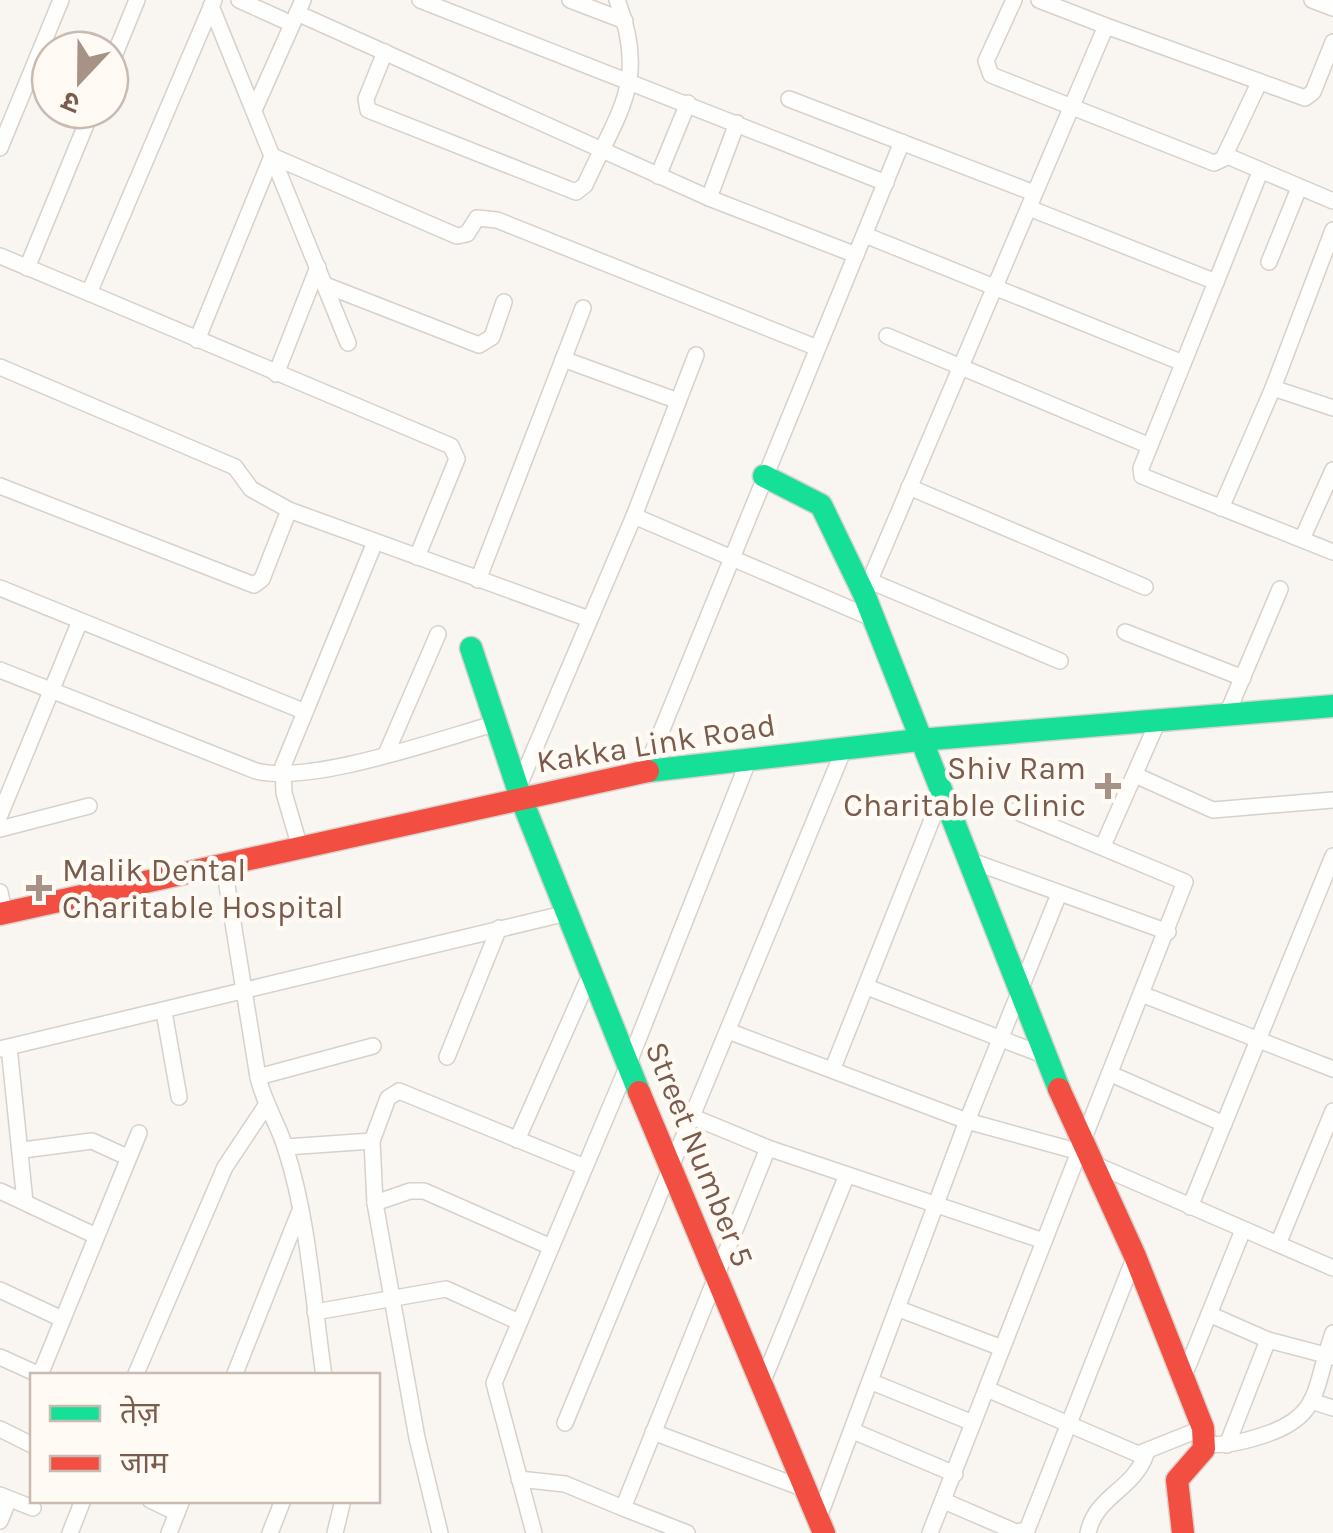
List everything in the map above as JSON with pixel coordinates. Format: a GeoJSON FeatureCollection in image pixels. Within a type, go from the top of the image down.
{"type":"FeatureCollection","features":[{"type":"Feature","properties":{"kind":"street"},"geometry":{"type":"LineString","coordinates":[[0,148],[61,0]]}},
{"type":"Feature","properties":{"kind":"street"},"geometry":{"type":"LineString","coordinates":[[125,30],[137,0]]}},
{"type":"Feature","properties":{"kind":"street"},"geometry":{"type":"LineString","coordinates":[[239,0],[298,12],[658,176],[856,255]]}},
{"type":"Feature","properties":{"kind":"street"},"geometry":{"type":"LineString","coordinates":[[420,0],[886,182]]}},
{"type":"Feature","properties":{"kind":"street"},"geometry":{"type":"LineString","coordinates":[[570,0],[625,21]]}},
{"type":"Feature","properties":{"kind":"street"},"geometry":{"type":"LineString","coordinates":[[386,52],[366,99],[366,107],[372,112],[576,192],[585,186],[632,80],[632,45],[617,0]]}},
{"type":"Feature","properties":{"kind":"street"},"geometry":{"type":"LineString","coordinates":[[1014,0],[986,61],[988,72],[1214,163],[1225,155],[1259,83]]}},
{"type":"Feature","properties":{"kind":"street"},"geometry":{"type":"LineString","coordinates":[[1040,0],[1298,97],[1309,96],[1333,42]]}},
{"type":"Feature","properties":{"kind":"street"},"geometry":{"type":"LineString","coordinates":[[1312,0],[1333,8]]}},
{"type":"Feature","properties":{"kind":"street"},"geometry":{"type":"LineString","coordinates":[[213,3],[348,343]]}},
{"type":"Feature","properties":{"kind":"street"},"geometry":{"type":"LineString","coordinates":[[89,293],[213,3]]}},
{"type":"Feature","properties":{"kind":"street"},"geometry":{"type":"LineString","coordinates":[[255,108],[298,12]]}},
{"type":"Feature","properties":{"kind":"street"},"geometry":{"type":"LineString","coordinates":[[867,588],[1106,26]]}},
{"type":"Feature","properties":{"kind":"street"},"geometry":{"type":"LineString","coordinates":[[789,99],[902,142],[1216,282]]}},
{"type":"Feature","properties":{"kind":"street"},"geometry":{"type":"LineString","coordinates":[[658,176],[688,102]]}},
{"type":"Feature","properties":{"kind":"street"},"geometry":{"type":"LineString","coordinates":[[709,198],[737,123]]}},
{"type":"Feature","properties":{"kind":"street"},"geometry":{"type":"LineString","coordinates":[[27,268],[84,130]]}},
{"type":"Feature","properties":{"kind":"street"},"geometry":{"type":"LineString","coordinates":[[646,771],[815,347],[902,142]]}},
{"type":"Feature","properties":{"kind":"street"},"geometry":{"type":"LineString","coordinates":[[1225,155],[1333,201]]}},
{"type":"Feature","properties":{"kind":"street"},"geometry":{"type":"LineString","coordinates":[[197,340],[272,156]]}},
{"type":"Feature","properties":{"kind":"street"},"geometry":{"type":"LineString","coordinates":[[272,156],[458,236],[467,234],[477,218],[497,220],[815,347]]}},
{"type":"Feature","properties":{"kind":"street"},"geometry":{"type":"LineString","coordinates":[[1260,172],[1150,446],[1142,476],[1333,552]]}},
{"type":"Feature","properties":{"kind":"street"},"geometry":{"type":"LineString","coordinates":[[1270,262],[1299,188]]}},
{"type":"Feature","properties":{"kind":"street"},"geometry":{"type":"LineString","coordinates":[[1221,508],[1273,388],[1333,230]]}},
{"type":"Feature","properties":{"kind":"street"},"geometry":{"type":"LineString","coordinates":[[864,235],[1183,363]]}},
{"type":"Feature","properties":{"kind":"street"},"geometry":{"type":"LineString","coordinates":[[0,256],[455,450],[455,464],[418,557]]}},
{"type":"Feature","properties":{"kind":"street"},"geometry":{"type":"LineString","coordinates":[[276,374],[318,267]]}},
{"type":"Feature","properties":{"kind":"street"},"geometry":{"type":"LineString","coordinates":[[325,285],[479,345],[492,336],[504,302]]}},
{"type":"Feature","properties":{"kind":"street"},"geometry":{"type":"LineString","coordinates":[[478,580],[583,308]]}},
{"type":"Feature","properties":{"kind":"street"},"geometry":{"type":"LineString","coordinates":[[888,336],[1150,446]]}},
{"type":"Feature","properties":{"kind":"street"},"geometry":{"type":"LineString","coordinates":[[519,793],[696,355]]}},
{"type":"Feature","properties":{"kind":"street"},"geometry":{"type":"LineString","coordinates":[[563,359],[678,401]]}},
{"type":"Feature","properties":{"kind":"street"},"geometry":{"type":"LineString","coordinates":[[0,368],[235,467],[250,489],[289,510],[589,619]]}},
{"type":"Feature","properties":{"kind":"street"},"geometry":{"type":"LineString","coordinates":[[1273,388],[1333,408]]}},
{"type":"Feature","properties":{"kind":"street"},"geometry":{"type":"LineString","coordinates":[[1302,539],[1333,470]]}},
{"type":"Feature","properties":{"kind":"street"},"geometry":{"type":"LineString","coordinates":[[764,476],[821,505],[867,588],[874,619],[1043,1055],[1212,1439]]}},
{"type":"Feature","properties":{"kind":"street"},"geometry":{"type":"LineString","coordinates":[[0,486],[254,585],[262,579],[289,510]]}},
{"type":"Feature","properties":{"kind":"street"},"geometry":{"type":"LineString","coordinates":[[909,487],[1145,586]]}},
{"type":"Feature","properties":{"kind":"street"},"geometry":{"type":"LineString","coordinates":[[634,516],[874,619]]}},
{"type":"Feature","properties":{"kind":"street"},"geometry":{"type":"LineString","coordinates":[[301,850],[281,776],[375,542]]}},
{"type":"Feature","properties":{"kind":"street"},"geometry":{"type":"LineString","coordinates":[[0,588],[304,711]]}},
{"type":"Feature","properties":{"kind":"street"},"geometry":{"type":"LineString","coordinates":[[867,588],[1060,661]]}},
{"type":"Feature","properties":{"kind":"street"},"geometry":{"type":"LineString","coordinates":[[1227,714],[1280,589]]}},
{"type":"Feature","properties":{"kind":"street"},"geometry":{"type":"LineString","coordinates":[[0,815],[80,621]]}},
{"type":"Feature","properties":{"kind":"street"},"geometry":{"type":"LineString","coordinates":[[1125,632],[1242,678]]}},
{"type":"Feature","properties":{"kind":"street"},"geometry":{"type":"LineString","coordinates":[[386,754],[438,634]]}},
{"type":"Feature","properties":{"kind":"street","name":"Street Number 5"},"geometry":{"type":"LineString","coordinates":[[471,648],[519,793],[714,1277],[821,1527]]}},
{"type":"Feature","properties":{"kind":"street"},"geometry":{"type":"LineString","coordinates":[[0,670],[256,771],[281,776],[386,754],[498,723]]}},
{"type":"Feature","properties":{"kind":"street","name":"Kakka Link Road"},"geometry":{"type":"LineString","coordinates":[[1,907],[224,867],[519,793],[646,771],[920,740],[1333,706]]}},
{"type":"Feature","properties":{"kind":"street"},"geometry":{"type":"LineString","coordinates":[[1103,846],[1158,721]]}},
{"type":"Feature","properties":{"kind":"street"},"geometry":{"type":"LineString","coordinates":[[565,1423],[844,749]]}},
{"type":"Feature","properties":{"kind":"street"},"geometry":{"type":"LineString","coordinates":[[534,1533],[494,1384],[628,1065],[749,759]]}},
{"type":"Feature","properties":{"kind":"street"},"geometry":{"type":"LineString","coordinates":[[1134,775],[1213,810],[1333,800]]}},
{"type":"Feature","properties":{"kind":"street"},"geometry":{"type":"LineString","coordinates":[[833,1068],[941,796]]}},
{"type":"Feature","properties":{"kind":"street"},"geometry":{"type":"LineString","coordinates":[[0,829],[89,806]]}},
{"type":"Feature","properties":{"kind":"street"},"geometry":{"type":"LineString","coordinates":[[930,1533],[1044,1241],[1085,1153],[1111,1074],[1184,892],[1182,879],[1014,811]]}},
{"type":"Feature","properties":{"kind":"street"},"geometry":{"type":"LineString","coordinates":[[1190,1207],[1333,856]]}},
{"type":"Feature","properties":{"kind":"street"},"geometry":{"type":"LineString","coordinates":[[966,859],[1168,932]]}},
{"type":"Feature","properties":{"kind":"street"},"geometry":{"type":"LineString","coordinates":[[224,867],[258,1078],[265,1107],[286,1147],[301,1209],[324,1373]]}},
{"type":"Feature","properties":{"kind":"street"},"geometry":{"type":"LineString","coordinates":[[821,1527],[967,1121],[1059,894]]}},
{"type":"Feature","properties":{"kind":"street"},"geometry":{"type":"LineString","coordinates":[[25,1202],[23,1150],[5,1048],[244,994],[567,913]]}},
{"type":"Feature","properties":{"kind":"street"},"geometry":{"type":"LineString","coordinates":[[447,1057],[499,928]]}},
{"type":"Feature","properties":{"kind":"street"},"geometry":{"type":"LineString","coordinates":[[516,1140],[591,972]]}},
{"type":"Feature","properties":{"kind":"street"},"geometry":{"type":"LineString","coordinates":[[867,987],[1043,1055]]}},
{"type":"Feature","properties":{"kind":"street"},"geometry":{"type":"LineString","coordinates":[[1144,994],[1256,1042],[1333,1069]]}},
{"type":"Feature","properties":{"kind":"street"},"geometry":{"type":"LineString","coordinates":[[164,1012],[180,1096]]}},
{"type":"Feature","properties":{"kind":"street"},"geometry":{"type":"LineString","coordinates":[[728,1031],[967,1121],[1085,1153],[1190,1207],[1333,1268]]}},
{"type":"Feature","properties":{"kind":"street"},"geometry":{"type":"LineString","coordinates":[[258,1078],[374,1046]]}},
{"type":"Feature","properties":{"kind":"street"},"geometry":{"type":"LineString","coordinates":[[1111,1074],[1224,1124]]}},
{"type":"Feature","properties":{"kind":"street"},"geometry":{"type":"LineString","coordinates":[[440,1533],[375,1203],[372,1141],[388,1098],[396,1091],[584,1167]]}},
{"type":"Feature","properties":{"kind":"street"},"geometry":{"type":"LineString","coordinates":[[137,1373],[225,1167],[265,1107]]}},
{"type":"Feature","properties":{"kind":"street"},"geometry":{"type":"LineString","coordinates":[[1278,1244],[1333,1111]]}},
{"type":"Feature","properties":{"kind":"street"},"geometry":{"type":"LineString","coordinates":[[694,1117],[768,1148],[1044,1241]]}},
{"type":"Feature","properties":{"kind":"street"},"geometry":{"type":"LineString","coordinates":[[42,1373],[138,1133]]}},
{"type":"Feature","properties":{"kind":"street"},"geometry":{"type":"LineString","coordinates":[[23,1150],[92,1141],[126,1157]]}},
{"type":"Feature","properties":{"kind":"street"},"geometry":{"type":"LineString","coordinates":[[286,1147],[372,1141]]}},
{"type":"Feature","properties":{"kind":"street"},"geometry":{"type":"LineString","coordinates":[[623,1508],[768,1148]]}},
{"type":"Feature","properties":{"kind":"street"},"geometry":{"type":"LineString","coordinates":[[761,1386],[847,1174]]}},
{"type":"Feature","properties":{"kind":"street"},"geometry":{"type":"LineString","coordinates":[[0,1191],[94,1235]]}},
{"type":"Feature","properties":{"kind":"street"},"geometry":{"type":"LineString","coordinates":[[375,1203],[424,1191],[551,1247]]}},
{"type":"Feature","properties":{"kind":"street"},"geometry":{"type":"LineString","coordinates":[[235,1373],[301,1209]]}},
{"type":"Feature","properties":{"kind":"street"},"geometry":{"type":"LineString","coordinates":[[1184,1376],[1243,1230]]}},
{"type":"Feature","properties":{"kind":"street"},"geometry":{"type":"LineString","coordinates":[[944,1501],[1024,1532],[1134,1256]]}},
{"type":"Feature","properties":{"kind":"street"},"geometry":{"type":"LineString","coordinates":[[314,1312],[446,1289],[519,1322]]}},
{"type":"Feature","properties":{"kind":"street"},"geometry":{"type":"LineString","coordinates":[[0,1290],[62,1318]]}},
{"type":"Feature","properties":{"kind":"street"},"geometry":{"type":"LineString","coordinates":[[899,1309],[1002,1348]]}},
{"type":"Feature","properties":{"kind":"street"},"geometry":{"type":"LineString","coordinates":[[1210,1314],[1268,1340],[1328,1358]]}},
{"type":"Feature","properties":{"kind":"street"},"geometry":{"type":"LineString","coordinates":[[986,1389],[1126,1450],[1146,1454],[1295,1425],[1328,1358],[1333,1333]]}},
{"type":"Feature","properties":{"kind":"street"},"geometry":{"type":"LineString","coordinates":[[1184,1533],[1177,1480],[1212,1439],[1268,1340]]}},
{"type":"Feature","properties":{"kind":"street"},"geometry":{"type":"LineString","coordinates":[[1,1359],[36,1373]]}},
{"type":"Feature","properties":{"kind":"street"},"geometry":{"type":"LineString","coordinates":[[872,1382],[973,1423]]}},
{"type":"Feature","properties":{"kind":"street"},"geometry":{"type":"LineString","coordinates":[[1310,1401],[1333,1408]]}},
{"type":"Feature","properties":{"kind":"street"},"geometry":{"type":"LineString","coordinates":[[0,1429],[30,1444]]}},
{"type":"Feature","properties":{"kind":"street"},"geometry":{"type":"LineString","coordinates":[[853,1431],[955,1474]]}},
{"type":"Feature","properties":{"kind":"street"},"geometry":{"type":"LineString","coordinates":[[653,1432],[805,1489]]}},
{"type":"Feature","properties":{"kind":"street"},"geometry":{"type":"LineString","coordinates":[[1088,1533],[1100,1506],[1134,1480],[1146,1454]]}},
{"type":"Feature","properties":{"kind":"street"},"geometry":{"type":"LineString","coordinates":[[518,1479],[566,1484],[687,1533]]}},
{"type":"Feature","properties":{"kind":"street"},"geometry":{"type":"LineString","coordinates":[[0,1521],[4,1497],[32,1508]]}},
{"type":"Feature","properties":{"kind":"street"},"geometry":{"type":"LineString","coordinates":[[70,1533],[82,1503]]}},
{"type":"Feature","properties":{"kind":"street"},"geometry":{"type":"LineString","coordinates":[[270,1533],[281,1503]]}},
{"type":"Feature","properties":{"kind":"street"},"geometry":{"type":"LineString","coordinates":[[336,1533],[342,1503]]}},
{"type":"Feature","properties":{"kind":"street"},"geometry":{"type":"LineString","coordinates":[[169,1533],[180,1507]]}},
{"type":"Feature","properties":{"kind":"traffic: fast"},"geometry":{"type":"LineString","coordinates":[[764,476],[821,505],[864,594],[1059,1089]]}},
{"type":"Feature","properties":{"kind":"traffic: fast"},"geometry":{"type":"LineString","coordinates":[[471,648],[521,798],[639,1092]]}},
{"type":"Feature","properties":{"kind":"traffic: fast"},"geometry":{"type":"LineString","coordinates":[[648,771],[919,740],[1333,706]]}},
{"type":"Feature","properties":{"kind":"traffic: jam"},"geometry":{"type":"LineString","coordinates":[[0,914],[648,771]]}},
{"type":"Feature","properties":{"kind":"traffic: jam"},"geometry":{"type":"LineString","coordinates":[[1059,1089],[1135,1256],[1203,1428],[1204,1449],[1177,1480],[1183,1533]]}},
{"type":"Feature","properties":{"kind":"traffic: jam"},"geometry":{"type":"LineString","coordinates":[[639,1092],[824,1533]]}},
{"type":"Feature","properties":{"kind":"place","name":"Shiv Ram Charitable Clinic"},"geometry":{"type":"Point","coordinates":[1108,786]}},
{"type":"Feature","properties":{"kind":"place","name":"Malik Dental Charitable Hospital"},"geometry":{"type":"Point","coordinates":[39,888]}}]}
